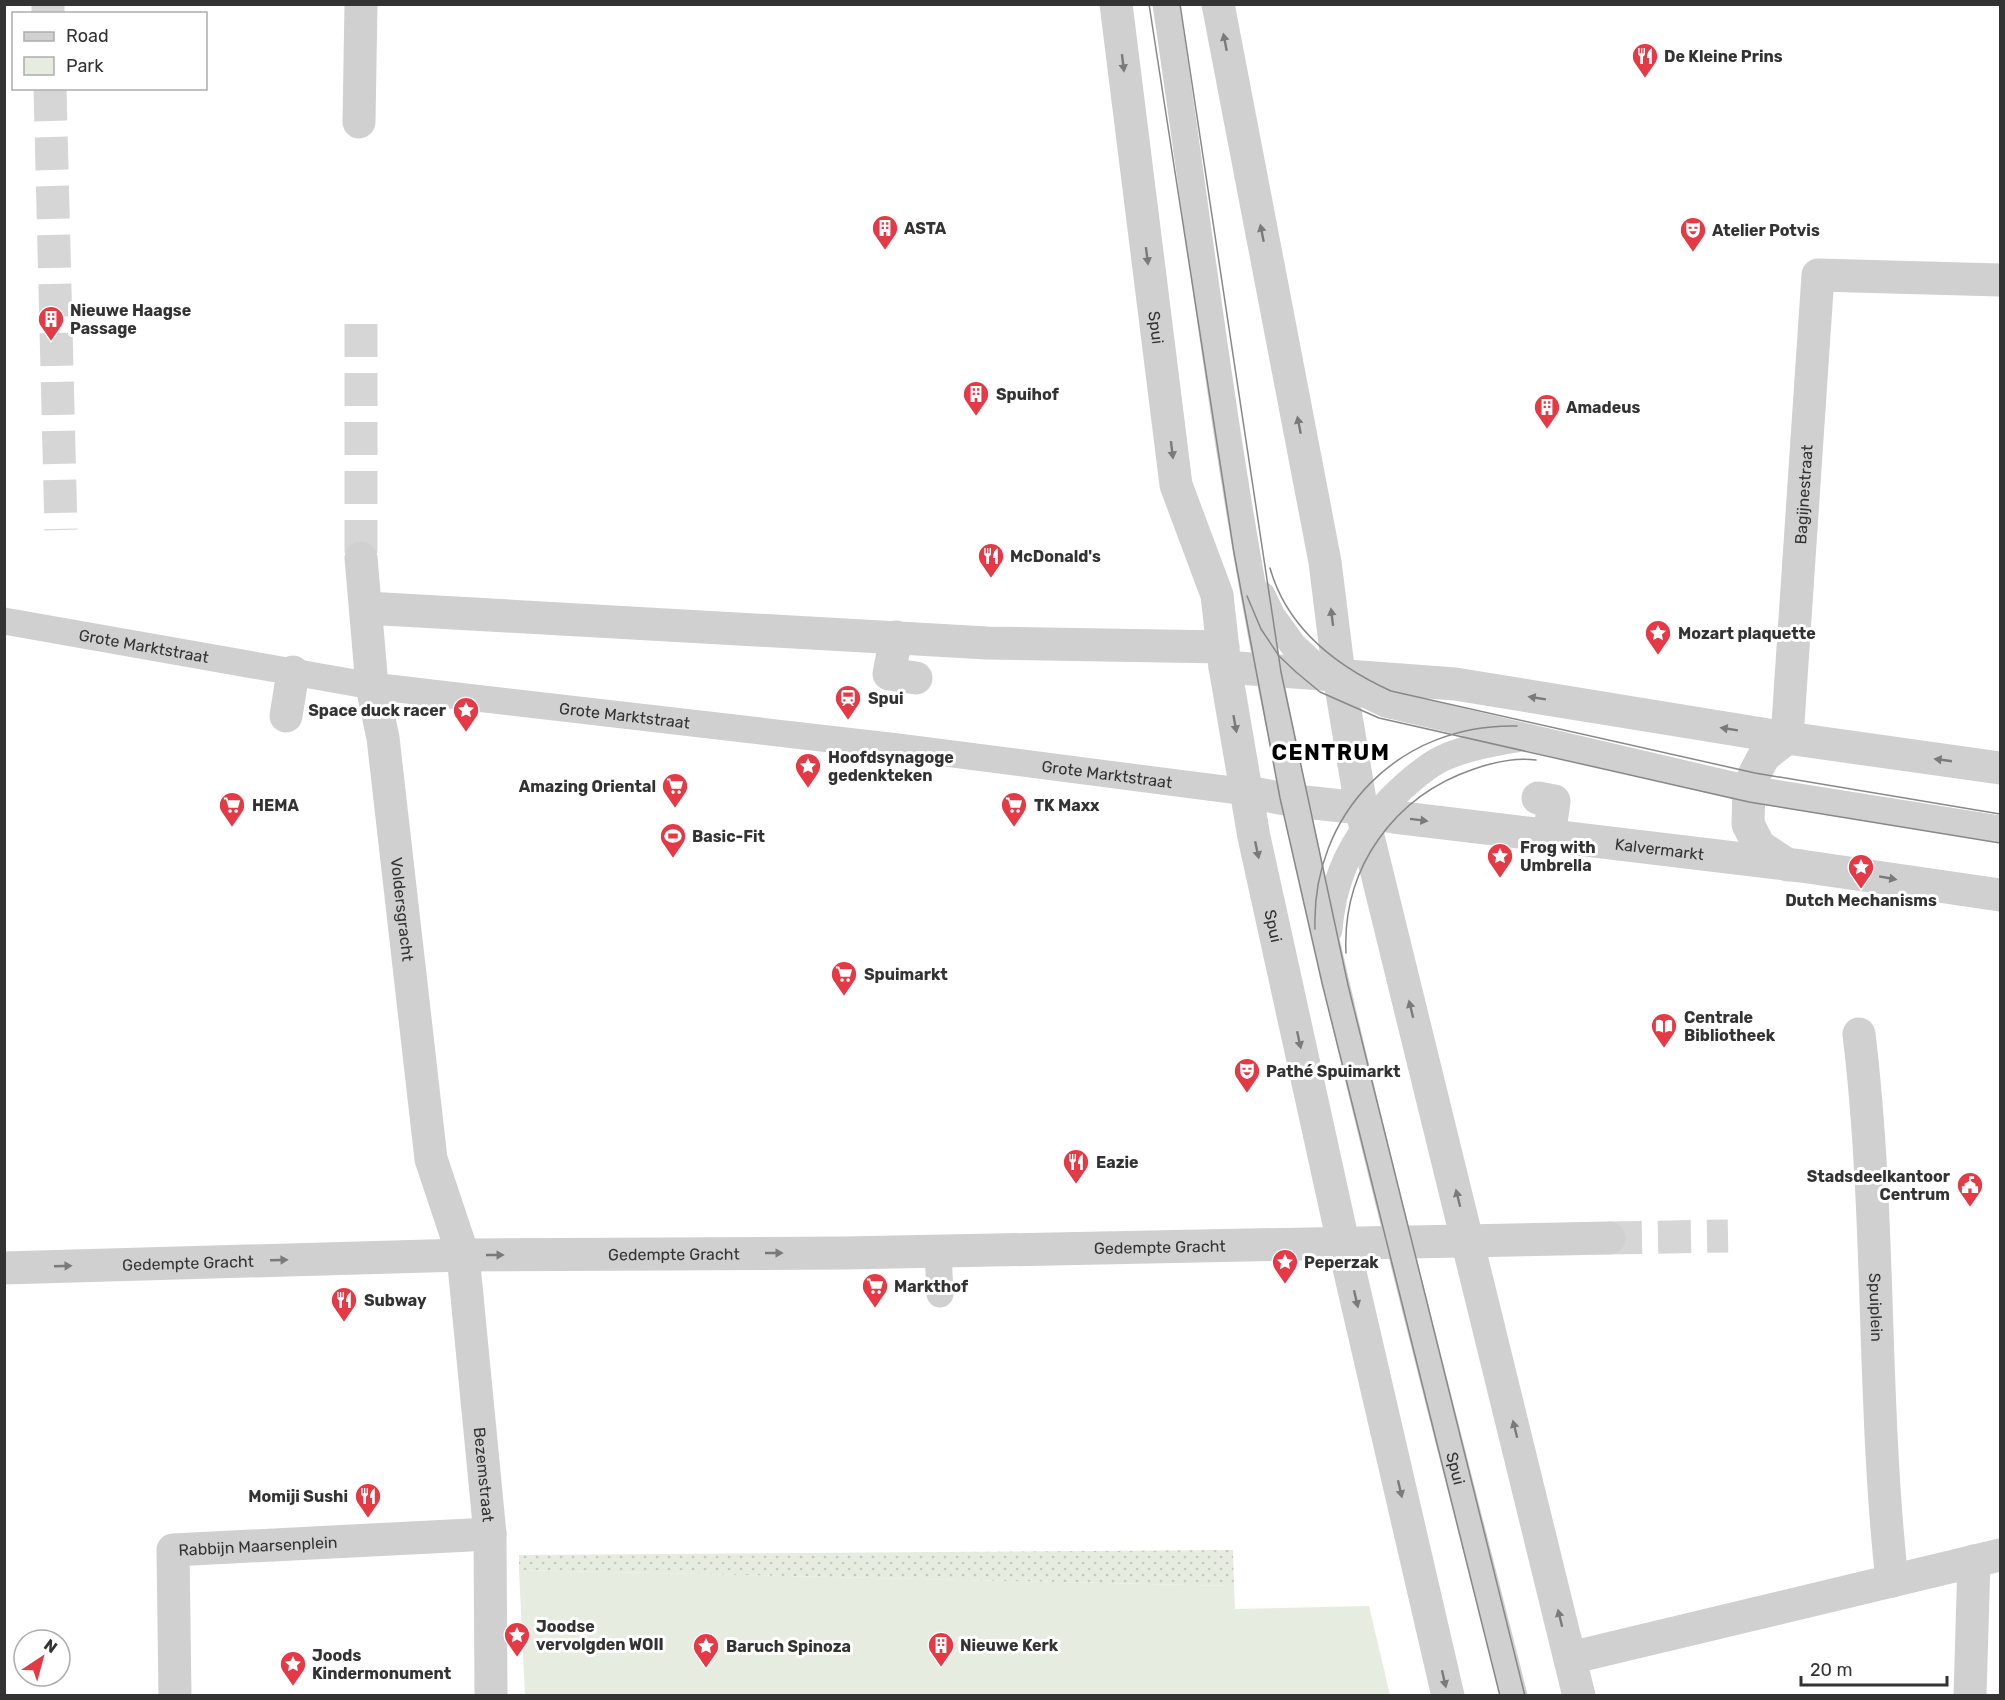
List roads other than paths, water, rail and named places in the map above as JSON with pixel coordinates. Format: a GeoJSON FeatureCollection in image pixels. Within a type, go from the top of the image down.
{"type":"FeatureCollection","features":[{"type":"Feature","properties":{"kind":"street"},"geometry":{"type":"LineString","coordinates":[[359,122],[361,4]]}},
{"type":"Feature","properties":{"kind":"street","name":"Spui"},"geometry":{"type":"LineString","coordinates":[[1116,4],[1188,491],[1212,578],[1254,837],[1343,1242],[1448,1695]]}},
{"type":"Feature","properties":{"kind":"street"},"geometry":{"type":"LineString","coordinates":[[1218,4],[1325,562],[1335,678],[1579,1695]]}},
{"type":"Feature","properties":{"kind":"street","name":"Bagijnestraat"},"geometry":{"type":"LineString","coordinates":[[1787,738],[1818,274],[2001,280]]}},
{"type":"Feature","properties":{"kind":"street","name":"Voldersgracht"},"geometry":{"type":"LineString","coordinates":[[361,558],[372,686],[383,738],[431,1159],[463,1255]]}},
{"type":"Feature","properties":{"kind":"street"},"geometry":{"type":"LineString","coordinates":[[367,619],[896,638],[1224,657],[1268,671],[1335,678],[1455,684],[1787,738],[2001,768]]}},
{"type":"Feature","properties":{"kind":"street"},"geometry":{"type":"LineString","coordinates":[[367,619],[404,633]]}},
{"type":"Feature","properties":{"kind":"street"},"geometry":{"type":"LineString","coordinates":[[896,638],[889,674],[916,678]]}},
{"type":"Feature","properties":{"kind":"street"},"geometry":{"type":"LineString","coordinates":[[286,716],[293,672]]}},
{"type":"Feature","properties":{"kind":"street"},"geometry":{"type":"LineString","coordinates":[[1787,738],[1764,756],[1749,789],[1748,824],[1760,846],[1788,865]]}},
{"type":"Feature","properties":{"kind":"street","name":"Kalvermarkt"},"geometry":{"type":"LineString","coordinates":[[1247,792],[1296,801],[1351,807],[1367,817],[1788,865],[2001,895]]}},
{"type":"Feature","properties":{"kind":"street"},"geometry":{"type":"LineString","coordinates":[[1538,798],[1554,801],[1549,837]]}},
{"type":"Feature","properties":{"kind":"street","name":"Spuiplein"},"geometry":{"type":"LineString","coordinates":[[1859,1034],[1869,1115],[1882,1494],[1892,1581]]}},
{"type":"Feature","properties":{"kind":"street"},"geometry":{"type":"LineString","coordinates":[[1343,1242],[1470,1242],[1609,1238]]}},
{"type":"Feature","properties":{"kind":"street","name":"Gedempte Gracht"},"geometry":{"type":"LineString","coordinates":[[4,1268],[463,1255],[938,1250],[1343,1242]]}},
{"type":"Feature","properties":{"kind":"street","name":"Bezemstraat"},"geometry":{"type":"LineString","coordinates":[[463,1255],[490,1534],[490,1695]]}},
{"type":"Feature","properties":{"kind":"street","name":"Rabbijn Maarsenplein"},"geometry":{"type":"LineString","coordinates":[[175,1695],[173,1550],[490,1534]]}},
{"type":"Feature","properties":{"kind":"street"},"geometry":{"type":"LineString","coordinates":[[1570,1658],[1987,1558],[1970,1695]]}},
{"type":"Feature","properties":{"kind":"lane","name":"Spui"},"geometry":{"type":"LineString","coordinates":[[1166,4],[1268,671],[1328,944],[1399,1241],[1514,1695]]}},
{"type":"Feature","properties":{"kind":"lane"},"geometry":{"type":"LineString","coordinates":[[1252,575],[1272,616],[1293,645],[1335,678],[1386,704],[1749,789],[2001,829]]}},
{"type":"Feature","properties":{"kind":"lane","name":"Grote Marktstraat"},"geometry":{"type":"LineString","coordinates":[[4,621],[372,686],[898,747],[1247,792]]}},
{"type":"Feature","properties":{"kind":"lane","name":"Spui"},"geometry":{"type":"LineString","coordinates":[[1328,944],[1331,908],[1348,854],[1367,817],[1408,782],[1440,759],[1492,742],[1527,738]]}},
{"type":"Feature","properties":{"kind":"lane"},"geometry":{"type":"LineString","coordinates":[[938,1250],[940,1294]]}},
{"type":"Feature","properties":{"kind":"tunnel"},"geometry":{"type":"LineString","coordinates":[[48,4],[48,12]]}},
{"type":"Feature","properties":{"kind":"tunnel"},"geometry":{"type":"LineString","coordinates":[[50,90],[61,530]]}},
{"type":"Feature","properties":{"kind":"tunnel"},"geometry":{"type":"LineString","coordinates":[[361,324],[361,558]]}},
{"type":"Feature","properties":{"kind":"tunnel"},"geometry":{"type":"LineString","coordinates":[[1609,1238],[1728,1236]]}},
{"type":"Feature","properties":{"kind":"tram line"},"geometry":{"type":"LineString","coordinates":[[1149,4],[1234,553],[1280,798],[1322,983],[1500,1696]]}},
{"type":"Feature","properties":{"kind":"tram line"},"geometry":{"type":"LineString","coordinates":[[1180,4],[1281,672],[1348,985],[1525,1696]]}},
{"type":"Feature","properties":{"kind":"tram line"},"geometry":{"type":"LineString","coordinates":[[1270,568],[1288,609],[1316,643],[1351,670],[1391,691],[1755,773],[2000,814]]}},
{"type":"Feature","properties":{"kind":"tram line"},"geometry":{"type":"LineString","coordinates":[[1247,596],[1261,629],[1279,656],[1296,672],[1320,692],[1379,718],[1749,802],[2000,843]]}},
{"type":"Feature","properties":{"kind":"tram line"},"geometry":{"type":"LineString","coordinates":[[1315,929],[1318,887],[1328,848],[1346,813],[1371,783],[1401,758],[1436,740],[1475,729],[1517,726]]}},
{"type":"Feature","properties":{"kind":"tram line"},"geometry":{"type":"LineString","coordinates":[[1346,953],[1347,922],[1353,892],[1364,865],[1379,839],[1397,817],[1420,797],[1445,781],[1474,769],[1505,761],[1536,760]]}},
{"type":"Feature","properties":{"kind":"place","name":"De Kleine Prins"},"geometry":{"type":"Point","coordinates":[1645,79]}},
{"type":"Feature","properties":{"kind":"place","name":"ASTA"},"geometry":{"type":"Point","coordinates":[885,251]}},
{"type":"Feature","properties":{"kind":"place","name":"Atelier Potvis"},"geometry":{"type":"Point","coordinates":[1693,253]}},
{"type":"Feature","properties":{"kind":"place","name":"Nieuwe Haagse Passage"},"geometry":{"type":"Point","coordinates":[51,342]}},
{"type":"Feature","properties":{"kind":"place","name":"Spuihof"},"geometry":{"type":"Point","coordinates":[976,417]}},
{"type":"Feature","properties":{"kind":"place","name":"Amadeus"},"geometry":{"type":"Point","coordinates":[1547,430]}},
{"type":"Feature","properties":{"kind":"place","name":"McDonald's"},"geometry":{"type":"Point","coordinates":[991,579]}},
{"type":"Feature","properties":{"kind":"place","name":"Mozart plaquette"},"geometry":{"type":"Point","coordinates":[1658,656]}},
{"type":"Feature","properties":{"kind":"place","name":"Spui"},"geometry":{"type":"Point","coordinates":[848,721]}},
{"type":"Feature","properties":{"kind":"place","name":"Space duck racer"},"geometry":{"type":"Point","coordinates":[466,733]}},
{"type":"Feature","properties":{"kind":"place","name":"Hoofdsynagoge gedenkteken"},"geometry":{"type":"Point","coordinates":[808,789]}},
{"type":"Feature","properties":{"kind":"place","name":"Amazing Oriental"},"geometry":{"type":"Point","coordinates":[675,809]}},
{"type":"Feature","properties":{"kind":"place","name":"HEMA"},"geometry":{"type":"Point","coordinates":[232,828]}},
{"type":"Feature","properties":{"kind":"place","name":"TK Maxx"},"geometry":{"type":"Point","coordinates":[1014,828]}},
{"type":"Feature","properties":{"kind":"place","name":"Basic-Fit"},"geometry":{"type":"Point","coordinates":[673,859]}},
{"type":"Feature","properties":{"kind":"place","name":"Frog with Umbrella"},"geometry":{"type":"Point","coordinates":[1500,879]}},
{"type":"Feature","properties":{"kind":"place","name":"Dutch Mechanisms"},"geometry":{"type":"Point","coordinates":[1861,890]}},
{"type":"Feature","properties":{"kind":"place","name":"Spuimarkt"},"geometry":{"type":"Point","coordinates":[844,997]}},
{"type":"Feature","properties":{"kind":"place","name":"Centrale Bibliotheek"},"geometry":{"type":"Point","coordinates":[1664,1049]}},
{"type":"Feature","properties":{"kind":"place","name":"Pathé Spuimarkt"},"geometry":{"type":"Point","coordinates":[1247,1094]}},
{"type":"Feature","properties":{"kind":"place","name":"Eazie"},"geometry":{"type":"Point","coordinates":[1076,1185]}},
{"type":"Feature","properties":{"kind":"place","name":"Stadsdeelkantoor Centrum"},"geometry":{"type":"Point","coordinates":[1970,1208]}},
{"type":"Feature","properties":{"kind":"place","name":"Peperzak"},"geometry":{"type":"Point","coordinates":[1285,1285]}},
{"type":"Feature","properties":{"kind":"place","name":"Markthof"},"geometry":{"type":"Point","coordinates":[875,1309]}},
{"type":"Feature","properties":{"kind":"place","name":"Subway"},"geometry":{"type":"Point","coordinates":[344,1323]}},
{"type":"Feature","properties":{"kind":"place","name":"Momiji Sushi"},"geometry":{"type":"Point","coordinates":[368,1519]}},
{"type":"Feature","properties":{"kind":"place","name":"Joodse vervolgden WOII"},"geometry":{"type":"Point","coordinates":[517,1658]}},
{"type":"Feature","properties":{"kind":"place","name":"Nieuwe Kerk"},"geometry":{"type":"Point","coordinates":[941,1668]}},
{"type":"Feature","properties":{"kind":"place","name":"Baruch Spinoza"},"geometry":{"type":"Point","coordinates":[706,1669]}},
{"type":"Feature","properties":{"kind":"place","name":"Joods Kindermonument"},"geometry":{"type":"Point","coordinates":[293,1687]}},
{"type":"Feature","properties":{"kind":"district","name":"CENTRUM"},"geometry":{"type":"Point","coordinates":[1331,752]}}]}
